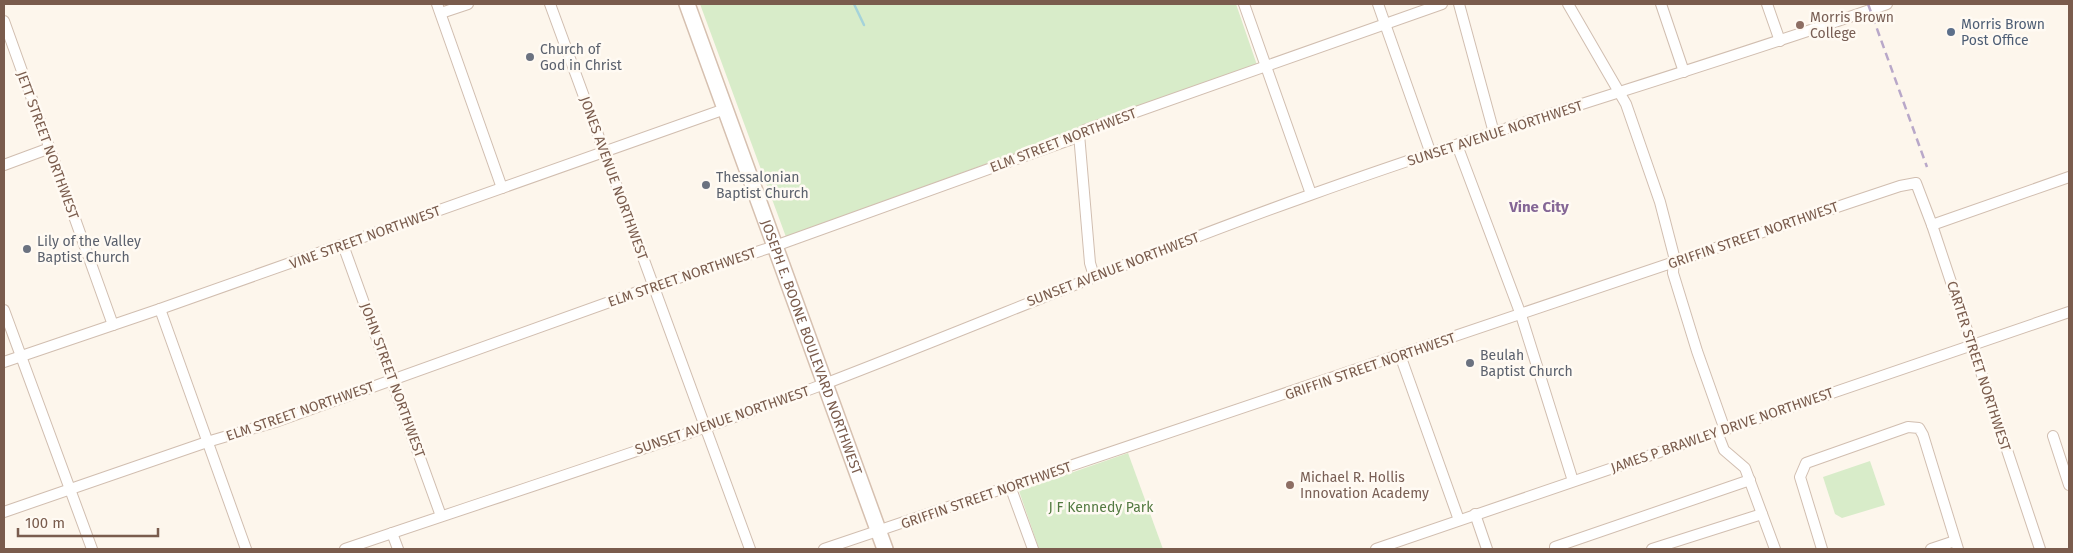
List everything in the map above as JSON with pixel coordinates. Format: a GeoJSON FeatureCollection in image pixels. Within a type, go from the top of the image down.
{"type":"FeatureCollection","features":[{"type":"Feature","properties":{"kind":"main road","name":"JOSEPH E. BOONE BOULEVARD NORTHWEST"},"geometry":{"type":"LineString","coordinates":[[687,4],[885,549]]}},
{"type":"Feature","properties":{"kind":"street"},"geometry":{"type":"LineString","coordinates":[[468,4],[439,8],[502,188]]}},
{"type":"Feature","properties":{"kind":"street","name":"JONES AVENUE NORTHWEST"},"geometry":{"type":"LineString","coordinates":[[550,4],[750,549]]}},
{"type":"Feature","properties":{"kind":"street"},"geometry":{"type":"LineString","coordinates":[[1244,4],[1311,194]]}},
{"type":"Feature","properties":{"kind":"street"},"geometry":{"type":"LineString","coordinates":[[1378,4],[1431,154]]}},
{"type":"Feature","properties":{"kind":"street","name":"ELM STREET NORTHWEST"},"geometry":{"type":"LineString","coordinates":[[4,512],[208,442],[276,422],[654,286],[775,246],[1064,142],[1079,134],[1266,66],[1442,4]]}},
{"type":"Feature","properties":{"kind":"street"},"geometry":{"type":"LineString","coordinates":[[1459,4],[1494,133]]}},
{"type":"Feature","properties":{"kind":"street"},"geometry":{"type":"LineString","coordinates":[[1568,4],[1626,104],[1660,202],[1674,256],[1673,273],[1721,431],[1724,450],[1746,468],[1775,549]]}},
{"type":"Feature","properties":{"kind":"street"},"geometry":{"type":"LineString","coordinates":[[1661,4],[1684,72]]}},
{"type":"Feature","properties":{"kind":"street"},"geometry":{"type":"LineString","coordinates":[[1767,4],[1780,41]]}},
{"type":"Feature","properties":{"kind":"street","name":"SUNSET AVENUE NORTHWEST"},"geometry":{"type":"LineString","coordinates":[[345,549],[825,383],[1094,276],[1311,194],[1780,41],[1887,4]]}},
{"type":"Feature","properties":{"kind":"street","name":"JETT STREET NORTHWEST"},"geometry":{"type":"LineString","coordinates":[[4,21],[113,325]]}},
{"type":"Feature","properties":{"kind":"street","name":"VINE STREET NORTHWEST"},"geometry":{"type":"LineString","coordinates":[[4,362],[160,310],[725,109]]}},
{"type":"Feature","properties":{"kind":"street"},"geometry":{"type":"LineString","coordinates":[[1079,134],[1090,263],[1094,276]]}},
{"type":"Feature","properties":{"kind":"street"},"geometry":{"type":"LineString","coordinates":[[1457,145],[1521,315],[1573,481]]}},
{"type":"Feature","properties":{"kind":"street"},"geometry":{"type":"LineString","coordinates":[[4,165],[50,148]]}},
{"type":"Feature","properties":{"kind":"street"},"geometry":{"type":"LineString","coordinates":[[1932,225],[2069,177]]}},
{"type":"Feature","properties":{"kind":"street","name":"GRIFFIN STREET NORTHWEST"},"geometry":{"type":"LineString","coordinates":[[824,549],[1900,186],[1916,184]]}},
{"type":"Feature","properties":{"kind":"street","name":"CARTER STREET NORTHWEST"},"geometry":{"type":"LineString","coordinates":[[1916,184],[1932,225],[2040,549]]}},
{"type":"Feature","properties":{"kind":"street","name":"JOHN STREET NORTHWEST"},"geometry":{"type":"LineString","coordinates":[[343,245],[442,516]]}},
{"type":"Feature","properties":{"kind":"street"},"geometry":{"type":"LineString","coordinates":[[4,310],[92,549]]}},
{"type":"Feature","properties":{"kind":"street"},"geometry":{"type":"LineString","coordinates":[[160,310],[246,549]]}},
{"type":"Feature","properties":{"kind":"street","name":"JAMES P BRAWLEY DRIVE NORTHWEST"},"geometry":{"type":"LineString","coordinates":[[1378,549],[1475,514],[2069,312]]}},
{"type":"Feature","properties":{"kind":"street"},"geometry":{"type":"LineString","coordinates":[[1400,355],[1459,520]]}},
{"type":"Feature","properties":{"kind":"street"},"geometry":{"type":"LineString","coordinates":[[1822,549],[1800,477],[1806,463],[1908,427],[1919,428],[1923,435],[1957,545],[1931,549]]}},
{"type":"Feature","properties":{"kind":"street"},"geometry":{"type":"LineString","coordinates":[[2053,436],[2069,485]]}},
{"type":"Feature","properties":{"kind":"street"},"geometry":{"type":"LineString","coordinates":[[1555,549],[1555,546],[1750,480]]}},
{"type":"Feature","properties":{"kind":"street"},"geometry":{"type":"LineString","coordinates":[[1010,486],[1033,549]]}},
{"type":"Feature","properties":{"kind":"street"},"geometry":{"type":"LineString","coordinates":[[1475,514],[1487,549]]}},
{"type":"Feature","properties":{"kind":"street"},"geometry":{"type":"LineString","coordinates":[[1652,549],[1762,514]]}},
{"type":"Feature","properties":{"kind":"street"},"geometry":{"type":"LineString","coordinates":[[392,533],[398,549]]}},
{"type":"Feature","properties":{"kind":"green space"},"geometry":{"type":"Polygon","coordinates":[[[700,4],[1236,4],[1257,65],[1086,124],[1068,134],[786,237],[700,4]]]}},
{"type":"Feature","properties":{"kind":"green space","name":"J F Kennedy Park"},"geometry":{"type":"Polygon","coordinates":[[[1128,453],[1163,549],[1039,549],[1019,491],[1128,453]]]}},
{"type":"Feature","properties":{"kind":"green space"},"geometry":{"type":"Polygon","coordinates":[[[1870,461],[1885,505],[1842,518],[1835,514],[1823,477],[1870,461]]]}},
{"type":"Feature","properties":{"kind":"waterway"},"geometry":{"type":"LineString","coordinates":[[854,4],[864,25]]}},
{"type":"Feature","properties":{"kind":"railway"},"geometry":{"type":"LineString","coordinates":[[1868,4],[1927,167]]}},
{"type":"Feature","properties":{"kind":"place","name":"Morris Brown College"},"geometry":{"type":"Point","coordinates":[1800,25]}},
{"type":"Feature","properties":{"kind":"place","name":"Morris Brown Post Office"},"geometry":{"type":"Point","coordinates":[1951,32]}},
{"type":"Feature","properties":{"kind":"place","name":"Church of God in Christ"},"geometry":{"type":"Point","coordinates":[530,57]}},
{"type":"Feature","properties":{"kind":"place","name":"Thessalonian Baptist Church"},"geometry":{"type":"Point","coordinates":[706,185]}},
{"type":"Feature","properties":{"kind":"place","name":"Lily of the Valley Baptist Church"},"geometry":{"type":"Point","coordinates":[27,249]}},
{"type":"Feature","properties":{"kind":"place","name":"Beulah Baptist Church"},"geometry":{"type":"Point","coordinates":[1470,363]}},
{"type":"Feature","properties":{"kind":"place","name":"Michael R. Hollis Innovation Academy"},"geometry":{"type":"Point","coordinates":[1290,485]}},
{"type":"Feature","properties":{"kind":"district","name":"Vine City"},"geometry":{"type":"Point","coordinates":[1539,207]}}]}
